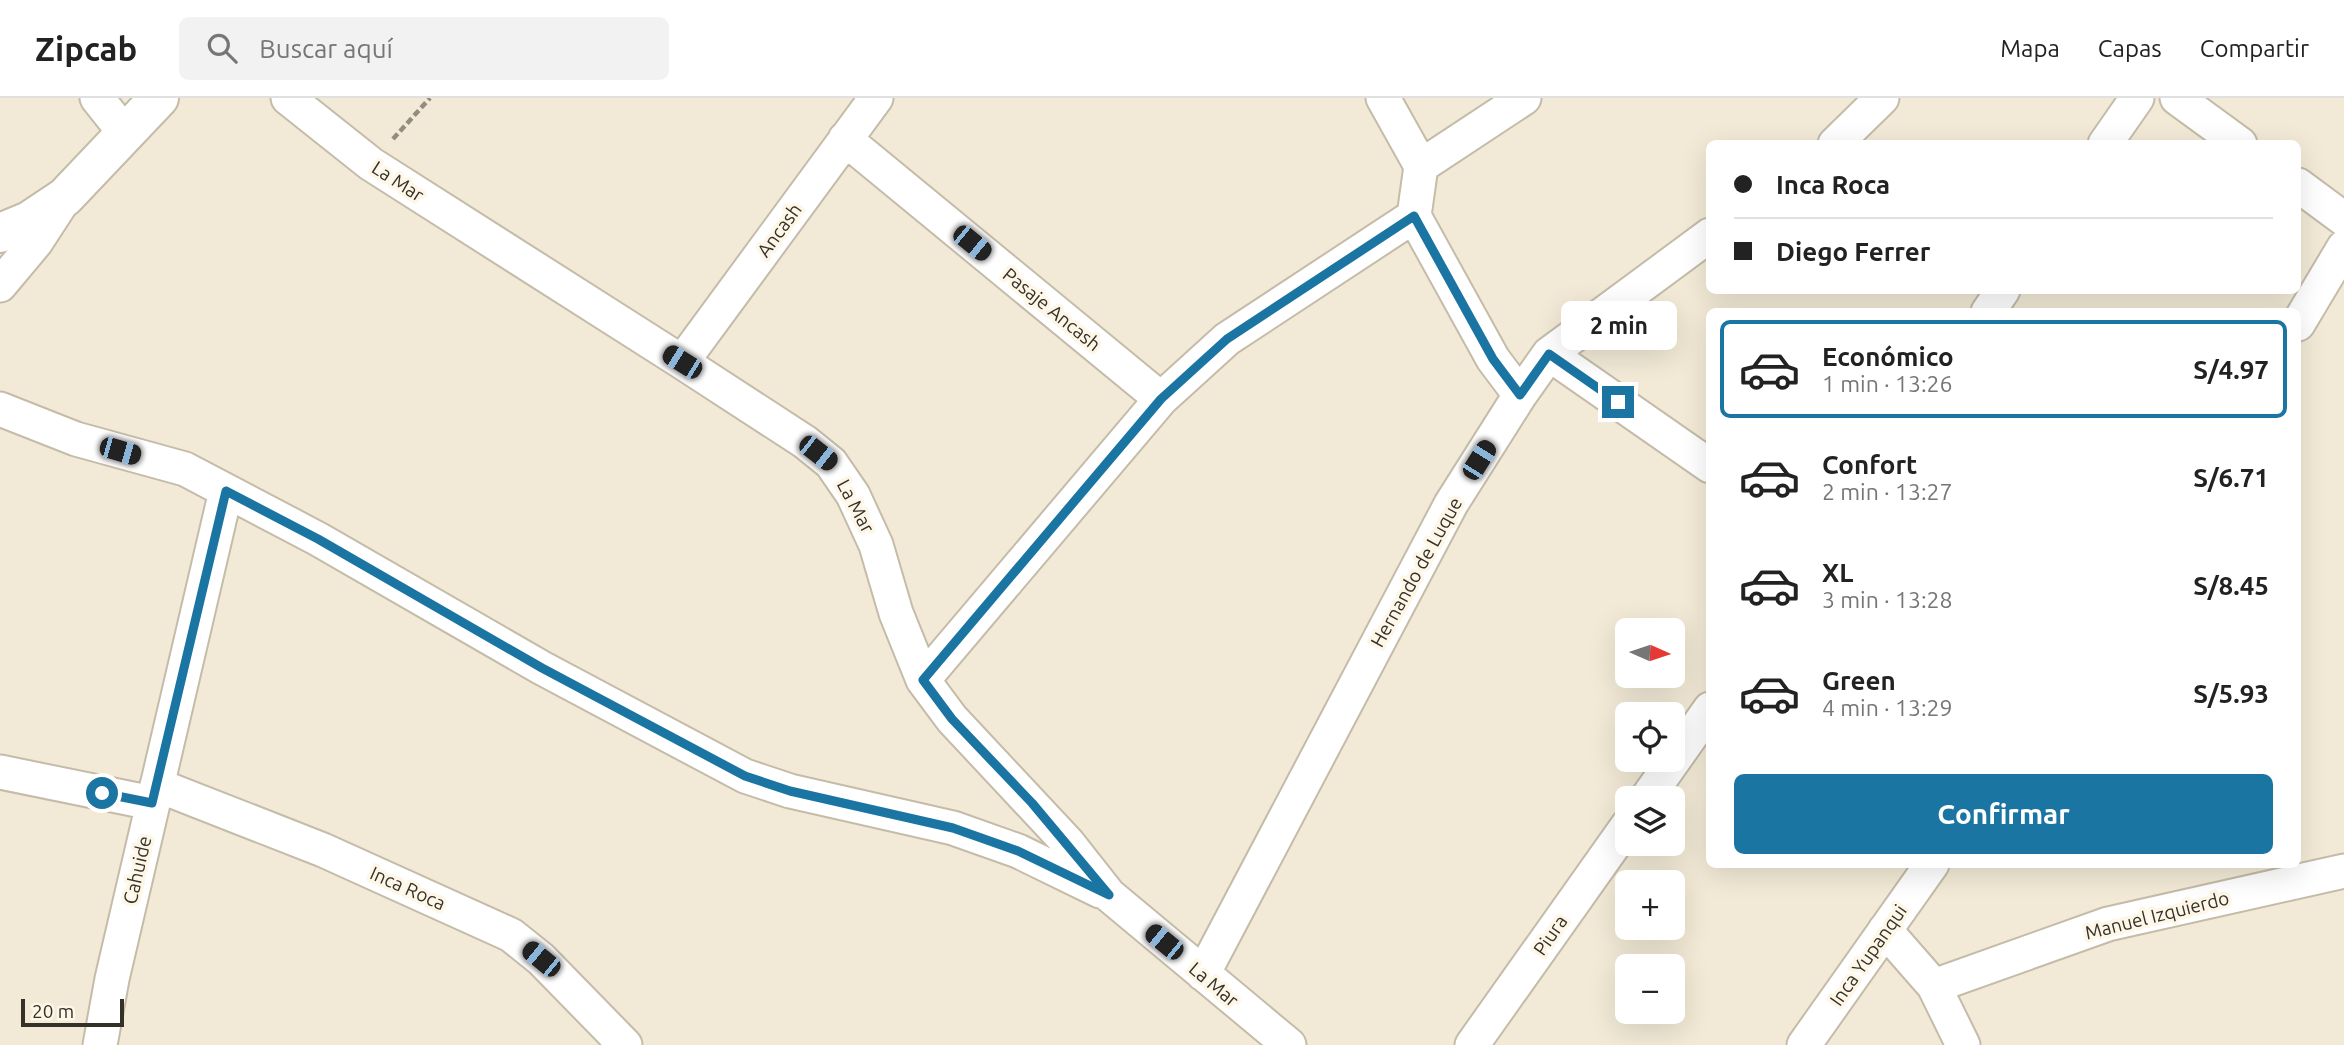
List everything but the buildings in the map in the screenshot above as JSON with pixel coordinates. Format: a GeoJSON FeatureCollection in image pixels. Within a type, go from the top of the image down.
{"type":"FeatureCollection","features":[{"type":"Feature","properties":{"kind":"main road"},"geometry":{"type":"LineString","coordinates":[[0,233],[29,220],[65,197],[159,98]]}},
{"type":"Feature","properties":{"kind":"street"},"geometry":{"type":"LineString","coordinates":[[97,98],[124,132]]}},
{"type":"Feature","properties":{"kind":"street","name":"La Mar"},"geometry":{"type":"LineString","coordinates":[[288,98],[371,164],[682,362],[805,442],[831,463],[853,495],[876,545],[896,613],[923,680],[952,719],[1059,833],[1109,895],[1289,1045]]}},
{"type":"Feature","properties":{"kind":"street","name":"Ancash"},"geometry":{"type":"LineString","coordinates":[[682,362],[876,98]]}},
{"type":"Feature","properties":{"kind":"street"},"geometry":{"type":"LineString","coordinates":[[1383,98],[1421,166],[1414,216],[1493,359],[1520,395]]}},
{"type":"Feature","properties":{"kind":"street"},"geometry":{"type":"LineString","coordinates":[[1421,166],[1524,98]]}},
{"type":"Feature","properties":{"kind":"street"},"geometry":{"type":"LineString","coordinates":[[1839,140],[1882,98]]}},
{"type":"Feature","properties":{"kind":"street"},"geometry":{"type":"LineString","coordinates":[[2108,140],[2137,98]]}},
{"type":"Feature","properties":{"kind":"street"},"geometry":{"type":"LineString","coordinates":[[2177,98],[2235,140]]}},
{"type":"Feature","properties":{"kind":"street","name":"Pasaje Ancash"},"geometry":{"type":"LineString","coordinates":[[845,139],[1161,399]]}},
{"type":"Feature","properties":{"kind":"street"},"geometry":{"type":"LineString","coordinates":[[2301,187],[2344,219]]}},
{"type":"Feature","properties":{"kind":"street"},"geometry":{"type":"LineString","coordinates":[[0,285],[36,242],[65,197]]}},
{"type":"Feature","properties":{"kind":"street"},"geometry":{"type":"LineString","coordinates":[[923,680],[1161,399],[1227,339],[1414,216]]}},
{"type":"Feature","properties":{"kind":"street","name":"Hernando de Luque"},"geometry":{"type":"LineString","coordinates":[[1203,974],[1451,504],[1520,395],[1549,354],[1706,238]]}},
{"type":"Feature","properties":{"kind":"street"},"geometry":{"type":"LineString","coordinates":[[2301,319],[2344,247]]}},
{"type":"Feature","properties":{"kind":"street"},"geometry":{"type":"LineString","coordinates":[[1549,354],[1706,463]]}},
{"type":"Feature","properties":{"kind":"street"},"geometry":{"type":"LineString","coordinates":[[0,410],[76,439],[185,469],[318,539],[542,668],[745,776],[790,791],[953,828],[1018,851],[1109,895]]}},
{"type":"Feature","properties":{"kind":"street","name":"Cahuide"},"geometry":{"type":"LineString","coordinates":[[100,1045],[226,491]]}},
{"type":"Feature","properties":{"kind":"street"},"geometry":{"type":"LineString","coordinates":[[1655,786],[1706,715]]}},
{"type":"Feature","properties":{"kind":"street","name":"Inca Roca"},"geometry":{"type":"LineString","coordinates":[[0,772],[155,794],[323,850],[511,935],[541,959],[625,1045]]}},
{"type":"Feature","properties":{"kind":"street","name":"Piura"},"geometry":{"type":"LineString","coordinates":[[1472,1045],[1615,843]]}},
{"type":"Feature","properties":{"kind":"street","name":"Inca Yupanqui"},"geometry":{"type":"LineString","coordinates":[[1804,1045],[1929,868]]}},
{"type":"Feature","properties":{"kind":"street","name":"Manuel Izquierdo"},"geometry":{"type":"LineString","coordinates":[[1934,986],[2108,924],[2344,871]]}},
{"type":"Feature","properties":{"kind":"street"},"geometry":{"type":"LineString","coordinates":[[1885,930],[1934,986],[1963,1045]]}},
{"type":"Feature","properties":{"kind":"path"},"geometry":{"type":"LineString","coordinates":[[371,164],[430,98]]}},
{"type":"Feature","properties":{"kind":"route"},"geometry":{"type":"LineString","coordinates":[[102,793],[152,803],[226,491],[318,539],[542,668],[745,776],[790,791],[953,828],[1018,851],[1109,895],[1068,843],[952,719],[923,680],[1161,399],[1227,339],[1414,216],[1493,359],[1520,395],[1549,354],[1618,402]]}}]}
